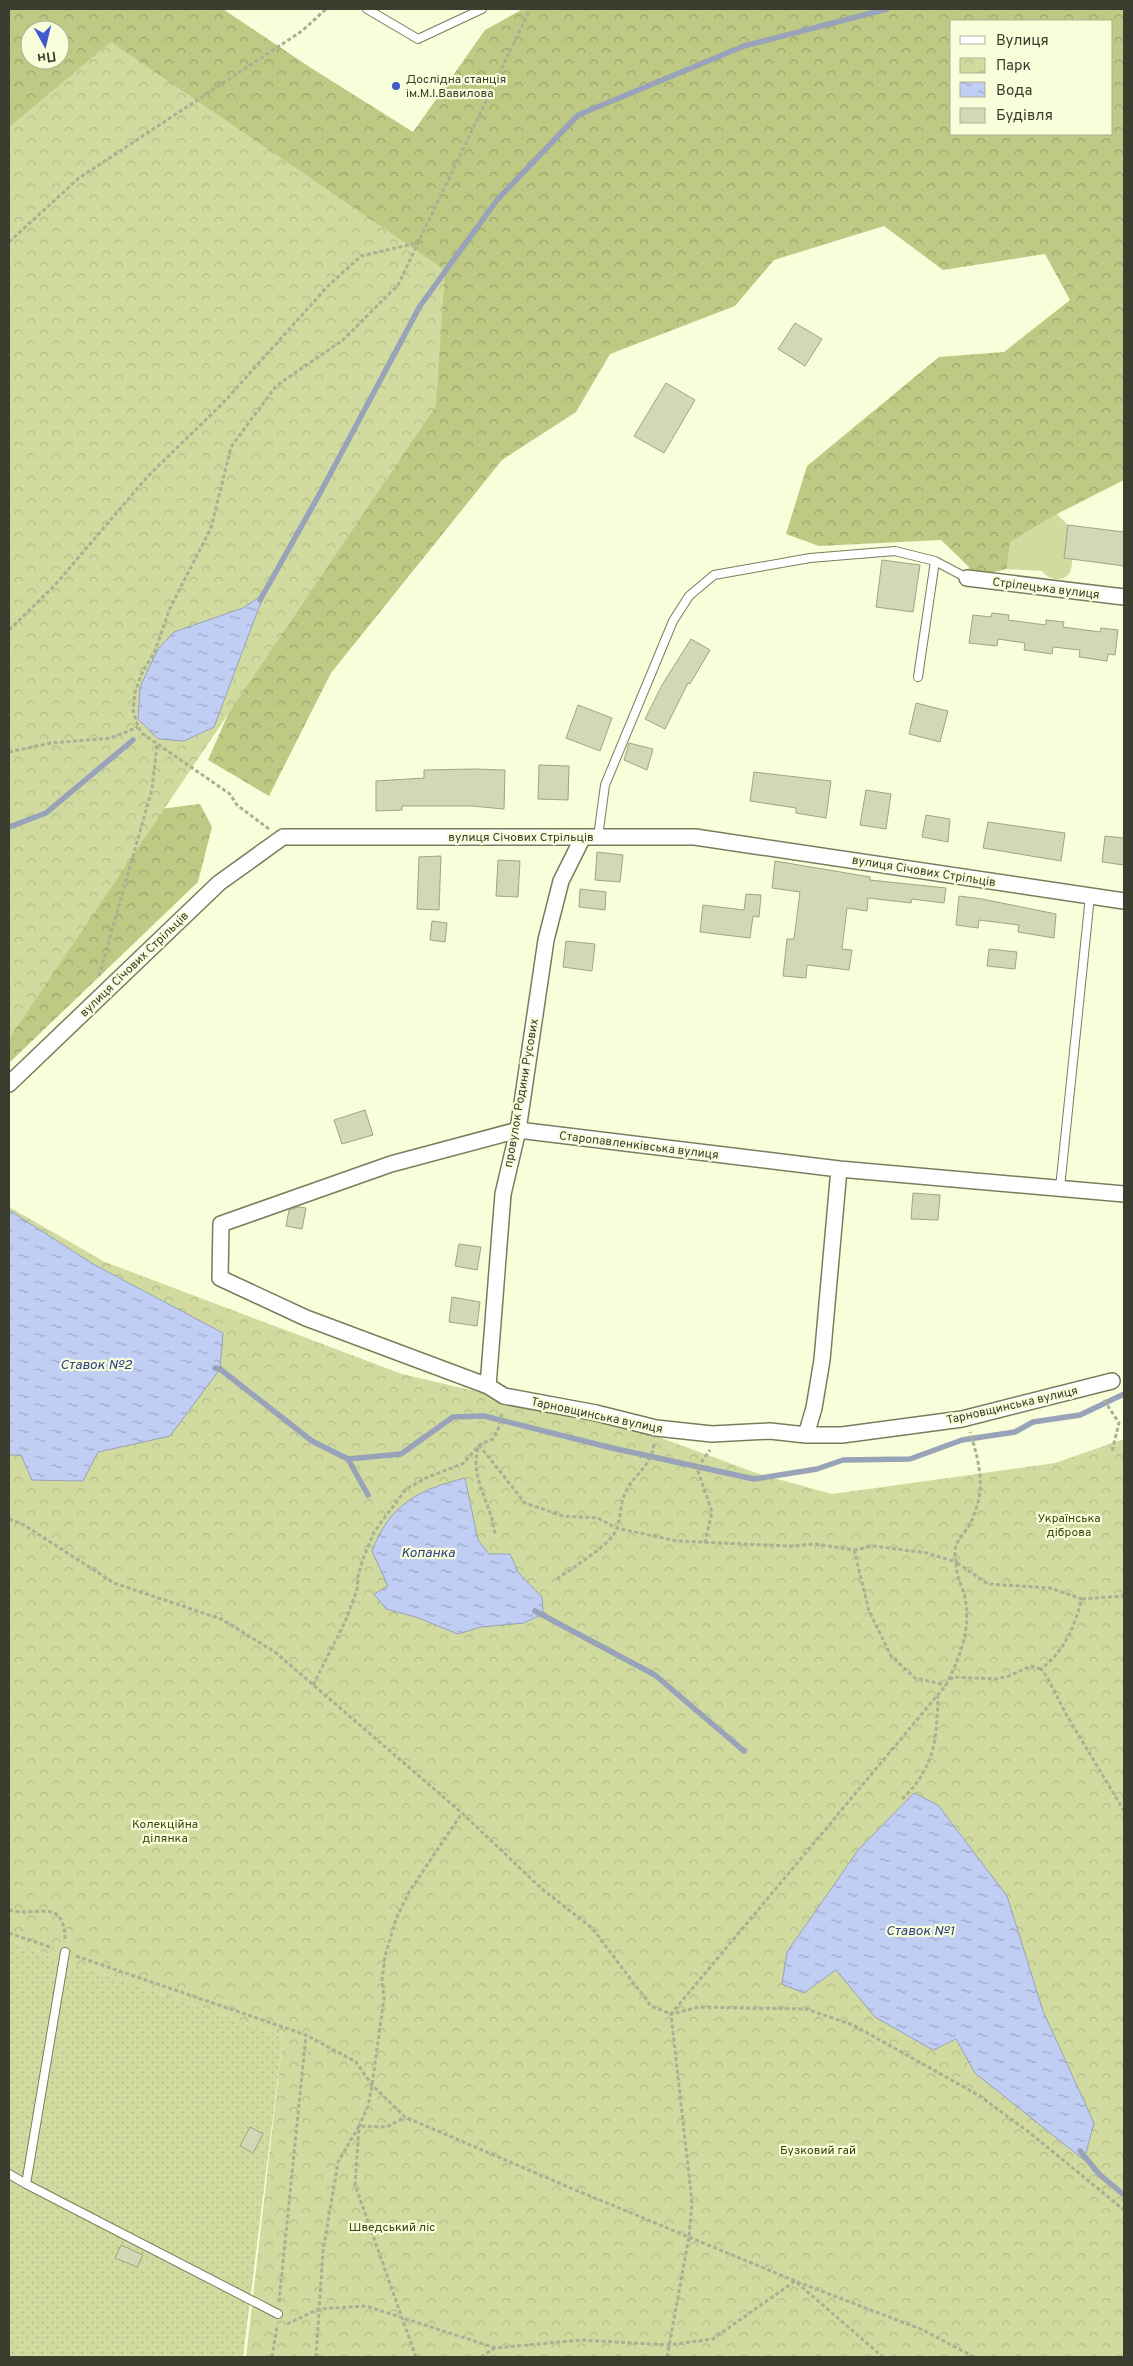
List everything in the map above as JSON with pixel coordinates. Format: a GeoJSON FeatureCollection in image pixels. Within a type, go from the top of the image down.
{"type":"FeatureCollection","features":[{"type":"Feature","properties":{"kind":"street","name":"Стрілецька вулиця"},"geometry":{"type":"LineString","coordinates":[[967,578],[1124,597]]}},
{"type":"Feature","properties":{"kind":"street","name":"вулиця Січових Стрільців"},"geometry":{"type":"LineString","coordinates":[[9,1084],[219,883],[283,837],[695,837],[1124,901]]}},
{"type":"Feature","properties":{"kind":"street","name":"провулок Родини Русових"},"geometry":{"type":"LineString","coordinates":[[488,1386],[503,1194],[518,1130],[546,940],[561,881],[590,837]]}},
{"type":"Feature","properties":{"kind":"street","name":"Старопавленківська вулиця"},"geometry":{"type":"LineString","coordinates":[[220,1278],[221,1224],[391,1164],[518,1130],[839,1168],[1124,1194]]}},
{"type":"Feature","properties":{"kind":"street"},"geometry":{"type":"LineString","coordinates":[[806,1435],[814,1408],[822,1360],[839,1168]]}},
{"type":"Feature","properties":{"kind":"street","name":"Тарновщинська вулиця"},"geometry":{"type":"LineString","coordinates":[[220,1278],[306,1318],[488,1386],[504,1396],[596,1412],[656,1428],[712,1434],[770,1431],[806,1435],[842,1435],[962,1418],[1112,1381]]}},
{"type":"Feature","properties":{"kind":"lane"},"geometry":{"type":"LineString","coordinates":[[367,9],[418,39],[482,9]]}},
{"type":"Feature","properties":{"kind":"lane"},"geometry":{"type":"LineString","coordinates":[[590,837],[605,785],[673,621],[689,596],[714,576],[810,558],[895,551],[935,561],[967,578]]}},
{"type":"Feature","properties":{"kind":"lane"},"geometry":{"type":"LineString","coordinates":[[918,677],[935,561]]}},
{"type":"Feature","properties":{"kind":"lane"},"geometry":{"type":"LineString","coordinates":[[1060,1188],[1090,896]]}},
{"type":"Feature","properties":{"kind":"lane"},"geometry":{"type":"LineString","coordinates":[[26,2184],[65,1952]]}},
{"type":"Feature","properties":{"kind":"lane"},"geometry":{"type":"LineString","coordinates":[[9,2174],[278,2314]]}},
{"type":"Feature","properties":{"kind":"path"},"geometry":{"type":"LineString","coordinates":[[9,242],[79,178],[302,31],[326,9]]}},
{"type":"Feature","properties":{"kind":"path"},"geometry":{"type":"LineString","coordinates":[[283,837],[260,824],[237,804],[230,794],[143,734],[138,727],[133,710],[142,673],[155,651],[170,608],[211,528],[230,446],[276,386],[343,340],[398,285],[530,9]]}},
{"type":"Feature","properties":{"kind":"path"},"geometry":{"type":"LineString","coordinates":[[9,630],[55,585],[148,476],[223,403],[328,286],[361,256],[418,243]]}},
{"type":"Feature","properties":{"kind":"path"},"geometry":{"type":"LineString","coordinates":[[9,752],[51,743],[111,738],[138,727]]}},
{"type":"Feature","properties":{"kind":"path"},"geometry":{"type":"LineString","coordinates":[[98,978],[152,789],[158,744]]}},
{"type":"Feature","properties":{"kind":"path"},"geometry":{"type":"LineString","coordinates":[[1104,1400],[1120,1424],[1112,1451]]}},
{"type":"Feature","properties":{"kind":"path"},"geometry":{"type":"LineString","coordinates":[[313,1685],[345,1622],[357,1590],[358,1576],[363,1559],[374,1532],[406,1489],[426,1478],[464,1463],[479,1445],[493,1439],[502,1416]]}},
{"type":"Feature","properties":{"kind":"path"},"geometry":{"type":"LineString","coordinates":[[946,1685],[958,1660],[966,1633],[966,1603],[956,1576],[954,1551],[958,1539],[970,1524],[978,1500],[980,1477],[972,1436]]}},
{"type":"Feature","properties":{"kind":"path"},"geometry":{"type":"LineString","coordinates":[[479,1445],[525,1503],[563,1516],[598,1518],[616,1528],[677,1542],[790,1546],[816,1544],[854,1550],[873,1546],[927,1553],[956,1562],[988,1584],[1050,1588],[1082,1599],[1124,1596]]}},
{"type":"Feature","properties":{"kind":"path"},"geometry":{"type":"LineString","coordinates":[[479,1445],[475,1470],[494,1521],[495,1536]]}},
{"type":"Feature","properties":{"kind":"path"},"geometry":{"type":"LineString","coordinates":[[557,1579],[594,1553],[614,1534],[622,1497],[630,1484],[650,1462],[653,1451]]}},
{"type":"Feature","properties":{"kind":"path"},"geometry":{"type":"LineString","coordinates":[[700,1464],[698,1472],[712,1512],[705,1543]]}},
{"type":"Feature","properties":{"kind":"path"},"geometry":{"type":"LineString","coordinates":[[9,1519],[24,1525],[114,1582],[221,1620],[275,1652],[462,1813],[542,1889],[592,1928],[651,2006],[672,2014],[699,2007],[806,2009],[853,2026],[980,2096],[1030,2133],[1124,2210]]}},
{"type":"Feature","properties":{"kind":"path"},"geometry":{"type":"LineString","coordinates":[[854,1550],[869,1611],[890,1656],[915,1678],[946,1685]]}},
{"type":"Feature","properties":{"kind":"path"},"geometry":{"type":"LineString","coordinates":[[1040,1669],[1057,1656],[1074,1626],[1082,1599]]}},
{"type":"Feature","properties":{"kind":"path"},"geometry":{"type":"LineString","coordinates":[[667,2357],[689,2237],[692,2202],[672,2014],[952,1677],[995,1679],[1009,1676],[1032,1666],[1040,1669],[1047,1677],[1066,1714],[1124,1811]]}},
{"type":"Feature","properties":{"kind":"path"},"geometry":{"type":"LineString","coordinates":[[902,1799],[917,1785],[934,1751],[938,1696]]}},
{"type":"Feature","properties":{"kind":"path"},"geometry":{"type":"LineString","coordinates":[[316,2357],[323,2251],[338,2162],[359,2126],[368,2106],[384,1998],[382,1980],[385,1956],[396,1919],[409,1892],[462,1813]]}},
{"type":"Feature","properties":{"kind":"path"},"geometry":{"type":"LineString","coordinates":[[9,1910],[32,1913],[47,1909],[58,1915],[65,1927],[65,1952]]}},
{"type":"Feature","properties":{"kind":"path"},"geometry":{"type":"LineString","coordinates":[[9,1933],[306,2035],[356,2062],[372,2085],[405,2117],[689,2237],[923,2330],[974,2357]]}},
{"type":"Feature","properties":{"kind":"path"},"geometry":{"type":"LineString","coordinates":[[272,2357],[277,2329],[306,2035]]}},
{"type":"Feature","properties":{"kind":"path"},"geometry":{"type":"LineString","coordinates":[[359,2126],[386,2126],[405,2117]]}},
{"type":"Feature","properties":{"kind":"path"},"geometry":{"type":"LineString","coordinates":[[359,2126],[355,2185],[416,2357]]}},
{"type":"Feature","properties":{"kind":"path"},"geometry":{"type":"LineString","coordinates":[[277,2329],[319,2309],[366,2306],[496,2348],[581,2340],[669,2345],[713,2339],[795,2280]]}},
{"type":"Feature","properties":{"kind":"path"},"geometry":{"type":"LineString","coordinates":[[795,2280],[882,2357]]}},
{"type":"Feature","properties":{"kind":"path"},"geometry":{"type":"LineString","coordinates":[[481,2357],[496,2348]]}},
{"type":"Feature","properties":{"kind":"green space"},"geometry":{"type":"Polygon","coordinates":[[[9,9],[223,9],[308,66],[413,132],[485,30],[523,9],[1124,9],[1124,480],[1057,514],[1010,542],[1007,569],[967,578],[969,567],[941,540],[819,546],[786,534],[807,466],[939,357],[1004,352],[1070,300],[1045,254],[943,270],[884,226],[774,260],[735,306],[610,354],[576,412],[502,460],[331,673],[269,796],[208,760],[264,632],[9,783],[9,9]]]}},
{"type":"Feature","properties":{"kind":"green space"},"geometry":{"type":"Polygon","coordinates":[[[111,42],[445,270],[436,406],[9,1039],[9,127],[111,42]]]}},
{"type":"Feature","properties":{"kind":"green space"},"geometry":{"type":"Polygon","coordinates":[[[1057,514],[1068,525],[1064,558],[1072,559],[1072,565],[1067,575],[1064,578],[1056,579],[1042,571],[1007,569],[1010,542],[1057,514]]]}},
{"type":"Feature","properties":{"kind":"green space"},"geometry":{"type":"Polygon","coordinates":[[[200,804],[212,827],[198,882],[9,1063],[9,842],[64,821],[200,804]]]}},
{"type":"Feature","properties":{"kind":"green space"},"geometry":{"type":"Polygon","coordinates":[[[9,1207],[105,1262],[402,1374],[637,1429],[759,1474],[832,1494],[1055,1463],[1124,1439],[1124,2357],[246,2357],[283,2036],[9,1941],[9,1207]]]}},
{"type":"Feature","properties":{"kind":"green space"},"geometry":{"type":"Polygon","coordinates":[[[9,1941],[283,2036],[243,2357],[9,2357],[9,1941]]]}},
{"type":"Feature","properties":{"kind":"water"},"geometry":{"type":"Polygon","coordinates":[[[264,594],[214,727],[184,741],[158,739],[138,719],[140,687],[158,649],[174,632],[243,608],[264,594]]]}},
{"type":"Feature","properties":{"kind":"water","name":"Ставок №2"},"geometry":{"type":"Polygon","coordinates":[[[9,1210],[93,1264],[223,1333],[220,1369],[170,1436],[98,1452],[83,1481],[32,1480],[21,1455],[9,1455],[9,1210]]]}},
{"type":"Feature","properties":{"kind":"water","name":"Копанка"},"geometry":{"type":"Polygon","coordinates":[[[465,1478],[478,1540],[489,1554],[510,1554],[518,1572],[542,1597],[543,1614],[524,1623],[481,1627],[458,1634],[416,1617],[386,1609],[374,1594],[388,1586],[372,1551],[388,1521],[397,1510],[420,1494],[465,1478]]]}},
{"type":"Feature","properties":{"kind":"water","name":"Ставок №1"},"geometry":{"type":"Polygon","coordinates":[[[914,1793],[938,1805],[1007,1896],[1043,2011],[1094,2123],[1084,2160],[975,2073],[956,2039],[933,2050],[875,2017],[836,1970],[804,1993],[782,1984],[787,1952],[859,1849],[914,1793]]]}},
{"type":"Feature","properties":{"kind":"building"},"geometry":{"type":"Polygon","coordinates":[[[795,323],[822,339],[805,366],[778,349],[795,323]]]}},
{"type":"Feature","properties":{"kind":"building"},"geometry":{"type":"Polygon","coordinates":[[[666,383],[695,400],[664,453],[634,436],[666,383]]]}},
{"type":"Feature","properties":{"kind":"building"},"geometry":{"type":"Polygon","coordinates":[[[1068,525],[1124,532],[1124,566],[1064,558],[1068,525]]]}},
{"type":"Feature","properties":{"kind":"building"},"geometry":{"type":"Polygon","coordinates":[[[882,560],[920,565],[913,612],[876,607],[882,560]]]}},
{"type":"Feature","properties":{"kind":"building"},"geometry":{"type":"Polygon","coordinates":[[[992,613],[1009,615],[1008,620],[1046,625],[1046,620],[1064,622],[1063,627],[1100,632],[1101,628],[1118,630],[1115,655],[1108,654],[1107,661],[1079,657],[1080,650],[1053,647],[1052,654],[1024,650],[1025,643],[998,639],[997,646],[969,643],[973,615],[991,617],[992,613]]]}},
{"type":"Feature","properties":{"kind":"building"},"geometry":{"type":"Polygon","coordinates":[[[691,639],[710,650],[690,684],[688,683],[665,729],[645,719],[662,685],[691,639]]]}},
{"type":"Feature","properties":{"kind":"building"},"geometry":{"type":"Polygon","coordinates":[[[916,703],[948,711],[940,742],[909,734],[916,703]]]}},
{"type":"Feature","properties":{"kind":"building"},"geometry":{"type":"Polygon","coordinates":[[[578,705],[612,718],[600,751],[566,738],[578,705]]]}},
{"type":"Feature","properties":{"kind":"building"},"geometry":{"type":"Polygon","coordinates":[[[629,743],[653,749],[647,770],[624,760],[629,743]]]}},
{"type":"Feature","properties":{"kind":"building"},"geometry":{"type":"Polygon","coordinates":[[[539,765],[569,766],[568,800],[538,799],[539,765]]]}},
{"type":"Feature","properties":{"kind":"building"},"geometry":{"type":"Polygon","coordinates":[[[424,770],[505,770],[504,809],[472,806],[402,806],[402,810],[376,811],[376,781],[424,778],[424,770]]]}},
{"type":"Feature","properties":{"kind":"building"},"geometry":{"type":"Polygon","coordinates":[[[754,772],[831,781],[826,818],[796,813],[796,808],[750,801],[754,772]]]}},
{"type":"Feature","properties":{"kind":"building"},"geometry":{"type":"Polygon","coordinates":[[[866,790],[891,794],[886,829],[860,825],[866,790]]]}},
{"type":"Feature","properties":{"kind":"building"},"geometry":{"type":"Polygon","coordinates":[[[926,815],[950,819],[948,842],[922,837],[926,815]]]}},
{"type":"Feature","properties":{"kind":"building"},"geometry":{"type":"Polygon","coordinates":[[[988,822],[1065,833],[1061,861],[983,848],[988,822]]]}},
{"type":"Feature","properties":{"kind":"building"},"geometry":{"type":"Polygon","coordinates":[[[1105,836],[1124,838],[1124,865],[1102,862],[1105,836]]]}},
{"type":"Feature","properties":{"kind":"building"},"geometry":{"type":"Polygon","coordinates":[[[597,852],[623,855],[620,882],[595,880],[597,852]]]}},
{"type":"Feature","properties":{"kind":"building"},"geometry":{"type":"Polygon","coordinates":[[[441,856],[439,910],[417,909],[419,857],[441,856]]]}},
{"type":"Feature","properties":{"kind":"building"},"geometry":{"type":"Polygon","coordinates":[[[498,860],[520,861],[518,897],[496,896],[498,860]]]}},
{"type":"Feature","properties":{"kind":"building"},"geometry":{"type":"Polygon","coordinates":[[[775,861],[870,877],[870,880],[946,888],[944,903],[912,899],[911,903],[868,898],[867,911],[847,908],[842,949],[852,950],[849,970],[807,965],[806,978],[783,976],[787,939],[794,939],[800,892],[772,888],[775,861]]]}},
{"type":"Feature","properties":{"kind":"building"},"geometry":{"type":"Polygon","coordinates":[[[580,889],[606,892],[605,910],[579,907],[580,889]]]}},
{"type":"Feature","properties":{"kind":"building"},"geometry":{"type":"Polygon","coordinates":[[[746,894],[761,895],[759,917],[753,916],[750,938],[700,932],[703,905],[744,910],[746,894]]]}},
{"type":"Feature","properties":{"kind":"building"},"geometry":{"type":"Polygon","coordinates":[[[959,896],[1056,914],[1054,938],[1018,932],[1019,925],[979,920],[978,928],[956,925],[959,896]]]}},
{"type":"Feature","properties":{"kind":"building"},"geometry":{"type":"Polygon","coordinates":[[[432,921],[447,923],[445,942],[430,940],[432,921]]]}},
{"type":"Feature","properties":{"kind":"building"},"geometry":{"type":"Polygon","coordinates":[[[566,941],[595,944],[592,971],[563,967],[566,941]]]}},
{"type":"Feature","properties":{"kind":"building"},"geometry":{"type":"Polygon","coordinates":[[[989,949],[1017,952],[1015,969],[987,966],[989,949]]]}},
{"type":"Feature","properties":{"kind":"building"},"geometry":{"type":"Polygon","coordinates":[[[365,1110],[373,1135],[342,1144],[334,1120],[365,1110]]]}},
{"type":"Feature","properties":{"kind":"building"},"geometry":{"type":"Polygon","coordinates":[[[913,1193],[940,1195],[938,1220],[911,1219],[913,1193]]]}},
{"type":"Feature","properties":{"kind":"building"},"geometry":{"type":"Polygon","coordinates":[[[298,1207],[306,1208],[302,1229],[286,1226],[289,1210],[298,1207]]]}},
{"type":"Feature","properties":{"kind":"building"},"geometry":{"type":"Polygon","coordinates":[[[459,1244],[481,1247],[477,1270],[455,1266],[459,1244]]]}},
{"type":"Feature","properties":{"kind":"building"},"geometry":{"type":"Polygon","coordinates":[[[452,1297],[480,1302],[477,1326],[449,1322],[452,1297]]]}},
{"type":"Feature","properties":{"kind":"building"},"geometry":{"type":"Polygon","coordinates":[[[250,2127],[263,2134],[253,2153],[240,2146],[250,2127]]]}},
{"type":"Feature","properties":{"kind":"building"},"geometry":{"type":"Polygon","coordinates":[[[121,2245],[143,2255],[137,2267],[115,2258],[121,2245]]]}},
{"type":"Feature","properties":{"kind":"waterway"},"geometry":{"type":"LineString","coordinates":[[260,600],[319,495],[420,306],[497,200],[578,115],[744,46],[887,9]]}},
{"type":"Feature","properties":{"kind":"waterway"},"geometry":{"type":"LineString","coordinates":[[9,827],[46,813],[133,740]]}},
{"type":"Feature","properties":{"kind":"waterway"},"geometry":{"type":"LineString","coordinates":[[215,1368],[220,1369],[312,1441],[348,1459],[401,1454],[453,1417],[484,1416],[612,1448],[754,1479],[817,1469],[843,1460],[910,1459],[962,1440],[1015,1432],[1033,1422],[1080,1415],[1124,1394]]}},
{"type":"Feature","properties":{"kind":"waterway"},"geometry":{"type":"LineString","coordinates":[[348,1459],[368,1495]]}},
{"type":"Feature","properties":{"kind":"waterway"},"geometry":{"type":"LineString","coordinates":[[535,1611],[655,1675],[744,1751]]}},
{"type":"Feature","properties":{"kind":"waterway"},"geometry":{"type":"LineString","coordinates":[[1080,2151],[1099,2174],[1124,2195]]}},
{"type":"Feature","properties":{"kind":"place","name":"Дослідна станція ім.М.І.Вавилова"},"geometry":{"type":"Point","coordinates":[396,86]}},
{"type":"Feature","properties":{"kind":"park label","name":"Українська діброва"},"geometry":{"type":"Point","coordinates":[1069,1525]}},
{"type":"Feature","properties":{"kind":"park label","name":"Колекційна ділянка"},"geometry":{"type":"Point","coordinates":[165,1831]}},
{"type":"Feature","properties":{"kind":"park label","name":"Бузковий гай"},"geometry":{"type":"Point","coordinates":[818,2150]}},
{"type":"Feature","properties":{"kind":"park label","name":"Шведський ліс"},"geometry":{"type":"Point","coordinates":[392,2227]}}]}
